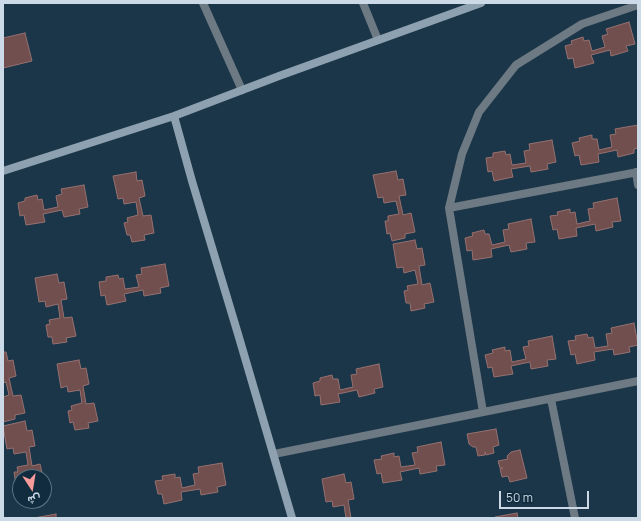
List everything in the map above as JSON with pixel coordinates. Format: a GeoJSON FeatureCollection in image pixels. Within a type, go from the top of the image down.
{"type":"FeatureCollection","features":[{"type":"Feature","properties":{"kind":"street"},"geometry":{"type":"LineString","coordinates":[[203,3],[242,90]]}},
{"type":"Feature","properties":{"kind":"street"},"geometry":{"type":"LineString","coordinates":[[363,3],[378,40]]}},
{"type":"Feature","properties":{"kind":"street"},"geometry":{"type":"LineString","coordinates":[[3,171],[174,116],[481,3]]}},
{"type":"Feature","properties":{"kind":"street"},"geometry":{"type":"LineString","coordinates":[[483,412],[450,208],[462,154],[480,112],[516,66],[582,24],[638,5]]}},
{"type":"Feature","properties":{"kind":"street"},"geometry":{"type":"LineString","coordinates":[[174,116],[292,518]]}},
{"type":"Feature","properties":{"kind":"street"},"geometry":{"type":"LineString","coordinates":[[450,208],[637,172],[638,185]]}},
{"type":"Feature","properties":{"kind":"street"},"geometry":{"type":"LineString","coordinates":[[274,454],[638,381]]}},
{"type":"Feature","properties":{"kind":"street"},"geometry":{"type":"LineString","coordinates":[[551,399],[575,518]]}},
{"type":"Feature","properties":{"kind":"building"},"geometry":{"type":"Polygon","coordinates":[[[629,22],[635,44],[626,46],[628,51],[611,56],[610,50],[591,55],[594,63],[575,68],[573,58],[568,59],[565,46],[572,44],[571,41],[583,37],[584,41],[589,40],[592,51],[605,47],[602,36],[608,34],[606,29],[629,22]]]}},
{"type":"Feature","properties":{"kind":"building"},"geometry":{"type":"Polygon","coordinates":[[[25,33],[32,61],[3,68],[3,38],[25,33]]]}},
{"type":"Feature","properties":{"kind":"building"},"geometry":{"type":"Polygon","coordinates":[[[638,125],[638,148],[634,149],[634,153],[618,157],[617,150],[598,154],[599,162],[581,165],[579,155],[575,156],[572,143],[580,141],[579,138],[592,135],[592,139],[597,139],[599,150],[612,147],[610,135],[616,134],[615,129],[638,125]]]}},
{"type":"Feature","properties":{"kind":"building"},"geometry":{"type":"Polygon","coordinates":[[[552,140],[556,162],[547,164],[548,169],[531,172],[530,166],[511,169],[513,177],[494,181],[492,171],[488,172],[486,158],[493,157],[493,153],[505,151],[506,155],[510,154],[512,165],[526,163],[524,151],[530,150],[529,144],[552,140]]]}},
{"type":"Feature","properties":{"kind":"building"},"geometry":{"type":"Polygon","coordinates":[[[396,171],[398,180],[403,179],[406,195],[399,196],[403,215],[411,213],[415,232],[405,234],[405,238],[392,241],[390,233],[387,234],[385,221],[388,221],[388,216],[399,214],[396,201],[384,203],[383,197],[378,198],[373,175],[396,171]]]}},
{"type":"Feature","properties":{"kind":"building"},"geometry":{"type":"Polygon","coordinates":[[[136,172],[137,181],[142,180],[145,196],[139,198],[143,216],[151,215],[154,233],[144,235],[145,240],[132,242],[130,235],[127,235],[124,223],[128,222],[127,218],[138,215],[136,202],[124,204],[123,198],[118,199],[113,176],[136,172]]]}},
{"type":"Feature","properties":{"kind":"building"},"geometry":{"type":"Polygon","coordinates":[[[84,185],[88,207],[79,209],[80,214],[64,217],[62,210],[43,214],[45,222],[26,225],[24,215],[20,216],[18,203],[25,201],[25,198],[37,195],[38,200],[42,199],[44,210],[58,207],[56,196],[62,194],[61,189],[84,185]]]}},
{"type":"Feature","properties":{"kind":"building"},"geometry":{"type":"Polygon","coordinates":[[[617,198],[621,221],[612,222],[613,227],[596,231],[595,224],[576,228],[577,236],[559,239],[557,229],[553,230],[550,216],[558,215],[557,212],[570,209],[570,213],[575,212],[577,224],[590,221],[588,209],[594,208],[593,203],[617,198]]]}},
{"type":"Feature","properties":{"kind":"building"},"geometry":{"type":"Polygon","coordinates":[[[531,219],[535,242],[526,243],[527,249],[511,252],[509,245],[491,249],[492,257],[473,260],[472,250],[467,251],[465,238],[473,236],[472,233],[484,230],[485,234],[489,234],[492,245],[505,242],[503,230],[509,229],[508,224],[531,219]]]}},
{"type":"Feature","properties":{"kind":"building"},"geometry":{"type":"Polygon","coordinates":[[[415,240],[417,249],[422,248],[425,265],[419,266],[422,285],[430,283],[434,302],[424,304],[425,308],[411,311],[410,303],[406,303],[404,291],[408,290],[407,286],[418,284],[415,270],[404,273],[403,267],[397,268],[393,244],[415,240]]]}},
{"type":"Feature","properties":{"kind":"building"},"geometry":{"type":"Polygon","coordinates":[[[165,264],[169,286],[160,288],[161,293],[144,296],[143,290],[124,294],[126,301],[107,305],[105,295],[101,296],[99,282],[106,281],[106,277],[118,275],[119,279],[123,278],[125,289],[139,287],[136,275],[142,274],[141,268],[165,264]]]}},
{"type":"Feature","properties":{"kind":"building"},"geometry":{"type":"Polygon","coordinates":[[[57,274],[59,283],[64,282],[67,299],[61,300],[64,318],[72,317],[76,336],[66,338],[67,342],[53,344],[52,337],[48,337],[46,325],[50,324],[49,320],[60,318],[58,304],[46,307],[45,301],[39,302],[35,278],[57,274]]]}},
{"type":"Feature","properties":{"kind":"building"},"geometry":{"type":"Polygon","coordinates":[[[634,323],[638,345],[629,347],[630,352],[614,355],[613,349],[594,352],[595,360],[577,364],[575,354],[571,355],[568,341],[576,340],[575,336],[587,334],[588,338],[593,337],[595,348],[608,346],[606,334],[612,333],[611,328],[634,323]]]}},
{"type":"Feature","properties":{"kind":"building"},"geometry":{"type":"Polygon","coordinates":[[[552,336],[556,359],[547,360],[548,366],[531,369],[530,362],[511,366],[513,374],[494,377],[492,367],[488,368],[485,355],[493,353],[492,350],[505,347],[505,351],[510,350],[512,362],[526,359],[523,347],[529,346],[528,341],[552,336]]]}},
{"type":"Feature","properties":{"kind":"building"},"geometry":{"type":"Polygon","coordinates":[[[3,352],[6,352],[8,361],[13,360],[16,376],[9,378],[13,396],[21,395],[25,413],[15,415],[15,419],[3,422],[3,397],[9,395],[6,382],[3,383],[3,352]]]}},
{"type":"Feature","properties":{"kind":"building"},"geometry":{"type":"Polygon","coordinates":[[[79,360],[81,369],[86,368],[89,384],[83,386],[86,404],[94,403],[98,421],[88,423],[89,428],[75,430],[73,422],[70,423],[68,411],[72,410],[71,406],[82,403],[80,390],[68,392],[67,386],[61,388],[57,364],[79,360]]]}},
{"type":"Feature","properties":{"kind":"building"},"geometry":{"type":"Polygon","coordinates":[[[379,364],[383,387],[374,389],[375,393],[359,397],[357,390],[338,394],[340,402],[321,405],[320,395],[315,396],[313,383],[320,381],[320,378],[332,375],[333,379],[338,379],[340,390],[353,387],[351,375],[357,374],[356,369],[379,364]]]}},
{"type":"Feature","properties":{"kind":"building"},"geometry":{"type":"Polygon","coordinates":[[[25,421],[27,431],[32,430],[35,446],[29,447],[32,466],[40,464],[41,469],[17,469],[17,467],[28,465],[26,452],[14,454],[13,448],[7,449],[3,426],[25,421]]]}},
{"type":"Feature","properties":{"kind":"building"},"geometry":{"type":"Polygon","coordinates":[[[496,429],[499,445],[493,447],[494,453],[486,455],[485,452],[485,455],[478,456],[476,447],[469,444],[467,434],[496,429]]]}},
{"type":"Feature","properties":{"kind":"building"},"geometry":{"type":"Polygon","coordinates":[[[441,442],[445,465],[436,466],[437,471],[420,474],[419,468],[400,472],[402,480],[383,483],[381,473],[377,474],[374,460],[382,459],[381,456],[394,453],[394,457],[399,456],[401,467],[415,465],[412,453],[418,452],[417,447],[441,442]]]}},
{"type":"Feature","properties":{"kind":"building"},"geometry":{"type":"Polygon","coordinates":[[[520,450],[527,478],[510,482],[508,476],[502,477],[500,469],[503,468],[500,468],[498,461],[508,459],[507,456],[511,452],[520,450]]]}},
{"type":"Feature","properties":{"kind":"building"},"geometry":{"type":"Polygon","coordinates":[[[222,463],[226,485],[217,487],[218,492],[201,495],[200,489],[181,492],[182,500],[164,504],[162,494],[158,494],[155,481],[163,480],[162,476],[175,474],[175,478],[180,477],[182,488],[195,485],[193,474],[199,473],[198,467],[222,463]]]}},
{"type":"Feature","properties":{"kind":"building"},"geometry":{"type":"Polygon","coordinates":[[[344,474],[346,483],[351,482],[354,499],[348,500],[351,518],[346,518],[344,505],[333,507],[332,501],[326,502],[322,479],[344,474]]]}},
{"type":"Feature","properties":{"kind":"building"},"geometry":{"type":"Polygon","coordinates":[[[517,513],[518,518],[495,518],[495,517],[517,513]]]}},
{"type":"Feature","properties":{"kind":"building"},"geometry":{"type":"Polygon","coordinates":[[[56,514],[56,518],[34,518],[56,514]]]}}]}
